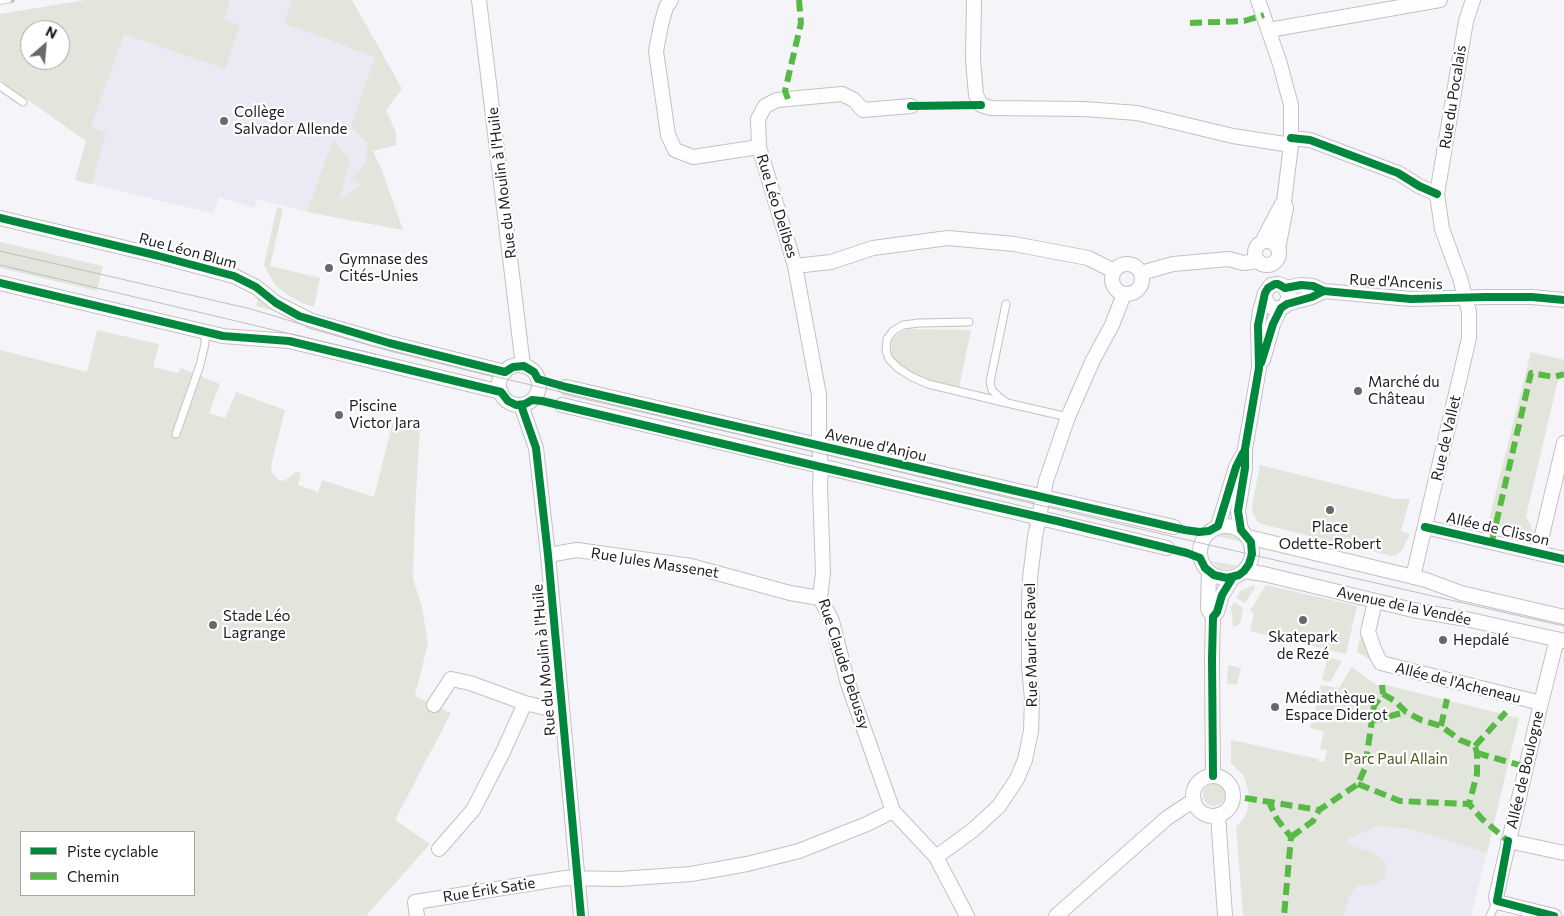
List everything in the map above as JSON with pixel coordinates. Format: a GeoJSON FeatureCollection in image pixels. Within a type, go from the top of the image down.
{"type":"FeatureCollection","features":[{"type":"Feature","properties":{"kind":"street","name":"Rue du Moulin à l'Huile"},"geometry":{"type":"LineString","coordinates":[[479,0],[523,366]]}},
{"type":"Feature","properties":{"kind":"street","name":"Rue Léo Delibes"},"geometry":{"type":"LineString","coordinates":[[671,0],[666,7],[660,25],[656,51],[668,135],[675,150],[693,157],[759,147],[795,266]]}},
{"type":"Feature","properties":{"kind":"street"},"geometry":{"type":"LineString","coordinates":[[974,0],[973,59],[976,95],[981,105],[991,108],[1084,109],[1137,113],[1233,136],[1291,141],[1310,140],[1398,173],[1437,194]]}},
{"type":"Feature","properties":{"kind":"street"},"geometry":{"type":"LineString","coordinates":[[1141,273],[1173,264],[1229,259],[1269,265],[1277,255],[1286,208],[1284,202],[1291,141],[1291,105],[1258,0]]}},
{"type":"Feature","properties":{"kind":"street"},"geometry":{"type":"LineString","coordinates":[[1268,30],[1440,0]]}},
{"type":"Feature","properties":{"kind":"street","name":"Rue du Pocalais"},"geometry":{"type":"LineString","coordinates":[[1466,298],[1442,229],[1437,194],[1466,21],[1473,0]]}},
{"type":"Feature","properties":{"kind":"street"},"geometry":{"type":"LineString","coordinates":[[759,147],[758,119],[765,106],[777,100],[842,94],[854,100],[863,110],[911,106]]}},
{"type":"Feature","properties":{"kind":"street"},"geometry":{"type":"LineString","coordinates":[[1284,202],[1256,247],[1254,254],[1259,263],[1266,293],[1266,302],[1272,308],[1284,306]]}},
{"type":"Feature","properties":{"kind":"street","name":"Rue Léon Blum"},"geometry":{"type":"LineString","coordinates":[[0,218],[234,276],[256,287],[276,303],[312,321],[505,372]]}},
{"type":"Feature","properties":{"kind":"street"},"geometry":{"type":"LineString","coordinates":[[795,266],[831,262],[873,248],[948,238],[1014,244],[1088,258],[1114,271]]}},
{"type":"Feature","properties":{"kind":"street"},"geometry":{"type":"LineString","coordinates":[[1229,259],[1240,251],[1270,241],[1277,255],[1284,286],[1289,296],[1273,324],[1266,352],[1259,368]]}},
{"type":"Feature","properties":{"kind":"street"},"geometry":{"type":"LineString","coordinates":[[1123,265],[1134,266],[1141,273],[1142,278],[1139,289],[1134,292],[1124,294],[1119,292],[1114,285],[1114,271],[1123,265]]}},
{"type":"Feature","properties":{"kind":"street","name":"Rue Claude Debussy"},"geometry":{"type":"LineString","coordinates":[[795,266],[819,395],[820,487],[824,573],[820,598],[832,621],[848,684],[893,811],[936,857],[967,916]]}},
{"type":"Feature","properties":{"kind":"street"},"geometry":{"type":"LineString","coordinates":[[0,283],[223,336],[289,341],[501,392]]}},
{"type":"Feature","properties":{"kind":"street"},"geometry":{"type":"LineString","coordinates":[[1213,617],[1217,612],[1222,595],[1238,574],[1249,564],[1252,554],[1251,542],[1244,533],[1238,511],[1245,468],[1245,449],[1259,368],[1258,325],[1266,293],[1275,284],[1284,286]]}},
{"type":"Feature","properties":{"kind":"street","name":"Rue d'Ancenis"},"geometry":{"type":"LineString","coordinates":[[1284,286],[1313,286],[1324,291],[1411,299],[1532,297],[1564,300]]}},
{"type":"Feature","properties":{"kind":"street","name":"Rue d'Ancenis"},"geometry":{"type":"LineString","coordinates":[[1284,306],[1324,291]]}},
{"type":"Feature","properties":{"kind":"street","name":"Rue Maurice Ravel"},"geometry":{"type":"LineString","coordinates":[[936,857],[973,830],[999,806],[1017,779],[1025,760],[1031,731],[1032,699],[1029,666],[1028,603],[1039,517],[1046,481],[1068,417],[1093,360],[1112,325],[1124,294]]}},
{"type":"Feature","properties":{"kind":"street","name":"Rue de Vallet"},"geometry":{"type":"LineString","coordinates":[[1412,578],[1469,338],[1469,312],[1466,298]]}},
{"type":"Feature","properties":{"kind":"street"},"geometry":{"type":"LineString","coordinates":[[513,366],[523,366],[534,372],[539,386],[534,398],[528,403],[521,405],[509,402],[501,392],[500,381],[505,372],[513,366]]}},
{"type":"Feature","properties":{"kind":"street","name":"Avenue d'Anjou"},"geometry":{"type":"LineString","coordinates":[[566,387],[1174,527]]}},
{"type":"Feature","properties":{"kind":"street","name":"Rue du Moulin à l'Huile"},"geometry":{"type":"LineString","coordinates":[[521,405],[536,448],[548,555],[580,916]]}},
{"type":"Feature","properties":{"kind":"street"},"geometry":{"type":"LineString","coordinates":[[562,405],[1167,548]]}},
{"type":"Feature","properties":{"kind":"street"},"geometry":{"type":"LineString","coordinates":[[1538,552],[1564,443]]}},
{"type":"Feature","properties":{"kind":"street"},"geometry":{"type":"LineString","coordinates":[[1218,526],[1236,467],[1245,449]]}},
{"type":"Feature","properties":{"kind":"street"},"geometry":{"type":"LineString","coordinates":[[1238,574],[1220,577],[1209,572],[1200,558],[1200,546],[1206,534],[1218,526],[1230,526],[1244,533]]}},
{"type":"Feature","properties":{"kind":"street","name":"Allée de Clisson"},"geometry":{"type":"LineString","coordinates":[[1425,527],[1564,559]]}},
{"type":"Feature","properties":{"kind":"street","name":"Avenue de la Vendée"},"geometry":{"type":"LineString","coordinates":[[1244,533],[1412,578],[1426,580],[1461,594],[1564,617]]}},
{"type":"Feature","properties":{"kind":"street","name":"Rue Jules Massenet"},"geometry":{"type":"LineString","coordinates":[[548,555],[577,550],[691,566],[790,593],[820,598]]}},
{"type":"Feature","properties":{"kind":"street"},"geometry":{"type":"LineString","coordinates":[[1209,572],[1208,609],[1213,617],[1213,776]]}},
{"type":"Feature","properties":{"kind":"street","name":"Avenue de la Vendée"},"geometry":{"type":"LineString","coordinates":[[1238,574],[1264,574],[1413,610],[1466,619],[1561,640]]}},
{"type":"Feature","properties":{"kind":"street","name":"Allée de l'Acheneau"},"geometry":{"type":"LineString","coordinates":[[1375,601],[1368,632],[1381,663],[1541,703]]}},
{"type":"Feature","properties":{"kind":"street","name":"Allée de Boulogne"},"geometry":{"type":"LineString","coordinates":[[1497,901],[1508,841],[1541,703],[1561,640]]}},
{"type":"Feature","properties":{"kind":"street"},"geometry":{"type":"LineString","coordinates":[[434,705],[451,679],[470,683],[524,703],[562,712]]}},
{"type":"Feature","properties":{"kind":"street"},"geometry":{"type":"LineString","coordinates":[[439,849],[474,810],[503,752],[524,703]]}},
{"type":"Feature","properties":{"kind":"street"},"geometry":{"type":"LineString","coordinates":[[1213,776],[1226,780],[1233,793],[1230,807],[1218,815],[1203,812],[1194,800],[1194,792],[1198,784],[1204,778],[1213,776]]}},
{"type":"Feature","properties":{"kind":"street"},"geometry":{"type":"LineString","coordinates":[[1056,916],[1167,818],[1194,800]]}},
{"type":"Feature","properties":{"kind":"street"},"geometry":{"type":"LineString","coordinates":[[577,878],[619,879],[682,874],[747,864],[799,851],[867,824],[893,811]]}},
{"type":"Feature","properties":{"kind":"street"},"geometry":{"type":"LineString","coordinates":[[1218,815],[1225,916]]}},
{"type":"Feature","properties":{"kind":"street"},"geometry":{"type":"LineString","coordinates":[[1508,841],[1564,853]]}},
{"type":"Feature","properties":{"kind":"street","name":"Rue Érik Satie"},"geometry":{"type":"LineString","coordinates":[[417,916],[415,902],[565,878],[577,878]]}},
{"type":"Feature","properties":{"kind":"street"},"geometry":{"type":"LineString","coordinates":[[1497,901],[1554,916]]}},
{"type":"Feature","properties":{"kind":"lane"},"geometry":{"type":"LineString","coordinates":[[0,86],[23,102]]}},
{"type":"Feature","properties":{"kind":"lane"},"geometry":{"type":"LineString","coordinates":[[1006,304],[990,382],[992,390],[1007,403]]}},
{"type":"Feature","properties":{"kind":"lane"},"geometry":{"type":"LineString","coordinates":[[969,322],[903,325],[893,331],[887,339],[886,351],[889,360],[898,368],[928,384],[1068,417]]}},
{"type":"Feature","properties":{"kind":"lane"},"geometry":{"type":"LineString","coordinates":[[176,434],[200,365],[205,344],[205,332]]}},
{"type":"Feature","properties":{"kind":"lane"},"geometry":{"type":"LineString","coordinates":[[1490,916],[1497,901]]}},
{"type":"Feature","properties":{"kind":"shaded area","name":"Collège Salvador Allende"},"geometry":{"type":"Polygon","coordinates":[[[86,0],[352,0],[402,89],[386,110],[396,133],[396,145],[373,151],[403,230],[307,212],[258,199],[254,208],[219,197],[213,213],[211,213],[75,180],[86,141],[0,80],[0,14],[86,0]]]}},
{"type":"Feature","properties":{"kind":"shaded area"},"geometry":{"type":"Polygon","coordinates":[[[1377,826],[1410,829],[1487,853],[1471,916],[1311,916],[1326,848],[1377,826]]]}},
{"type":"Feature","properties":{"kind":"green space"},"geometry":{"type":"Polygon","coordinates":[[[86,0],[230,0],[224,19],[240,25],[225,69],[124,34],[91,127],[106,133],[92,184],[75,180],[86,141],[0,80],[0,14],[86,0]]]}},
{"type":"Feature","properties":{"kind":"green space"},"geometry":{"type":"Polygon","coordinates":[[[292,0],[352,0],[402,89],[386,110],[396,133],[396,145],[373,151],[403,230],[307,212],[333,140],[350,160],[339,200],[361,185],[351,179],[365,164],[368,144],[351,126],[375,57],[284,23],[292,0]]]}},
{"type":"Feature","properties":{"kind":"green space"},"geometry":{"type":"Polygon","coordinates":[[[277,207],[283,209],[270,266],[320,278],[314,307],[286,294],[275,285],[264,265],[277,207]]]}},
{"type":"Feature","properties":{"kind":"green space"},"geometry":{"type":"Polygon","coordinates":[[[0,242],[103,266],[97,291],[0,268],[0,242]]]}},
{"type":"Feature","properties":{"kind":"green space"},"geometry":{"type":"Polygon","coordinates":[[[259,293],[299,318],[256,306],[259,293]]]}},
{"type":"Feature","properties":{"kind":"green space"},"geometry":{"type":"Polygon","coordinates":[[[908,329],[971,330],[959,388],[927,380],[912,373],[892,357],[892,340],[899,333],[908,329]]]}},
{"type":"Feature","properties":{"kind":"green space","name":"Stade Léo Lagrange"},"geometry":{"type":"Polygon","coordinates":[[[97,330],[159,344],[153,367],[178,373],[181,368],[220,384],[209,413],[225,418],[236,392],[285,410],[271,469],[279,480],[284,481],[296,472],[301,473],[298,485],[318,492],[322,480],[374,497],[393,421],[420,426],[413,579],[422,607],[428,643],[415,696],[451,713],[395,820],[430,844],[366,916],[0,916],[0,350],[87,372],[97,330]]]}},
{"type":"Feature","properties":{"kind":"green space"},"geometry":{"type":"Polygon","coordinates":[[[1531,352],[1564,360],[1564,378],[1558,380],[1526,516],[1535,535],[1488,523],[1531,352]]]}},
{"type":"Feature","properties":{"kind":"green space","name":"Place Odette-Robert"},"geometry":{"type":"Polygon","coordinates":[[[1260,465],[1396,499],[1410,499],[1401,531],[1410,534],[1402,550],[1397,555],[1392,556],[1261,524],[1253,514],[1252,506],[1260,465]]]}},
{"type":"Feature","properties":{"kind":"green space"},"geometry":{"type":"Polygon","coordinates":[[[1225,533],[1235,535],[1242,542],[1216,536],[1225,533]]]}},
{"type":"Feature","properties":{"kind":"green space"},"geometry":{"type":"Polygon","coordinates":[[[1211,561],[1238,566],[1231,569],[1221,569],[1211,561]]]}},
{"type":"Feature","properties":{"kind":"green space"},"geometry":{"type":"Polygon","coordinates":[[[1254,585],[1255,588],[1245,603],[1236,598],[1240,591],[1254,585]]]}},
{"type":"Feature","properties":{"kind":"green space","name":"Skatepark de Rezé"},"geometry":{"type":"Polygon","coordinates":[[[1266,585],[1357,606],[1346,654],[1250,631],[1254,614],[1250,611],[1266,585]]]}},
{"type":"Feature","properties":{"kind":"green space"},"geometry":{"type":"Polygon","coordinates":[[[1234,602],[1243,608],[1240,624],[1233,627],[1231,607],[1234,602]]]}},
{"type":"Feature","properties":{"kind":"green space"},"geometry":{"type":"Polygon","coordinates":[[[1362,625],[1366,626],[1372,661],[1357,652],[1362,625]]]}},
{"type":"Feature","properties":{"kind":"green space"},"geometry":{"type":"Polygon","coordinates":[[[1328,657],[1342,661],[1330,682],[1322,680],[1328,657]]]}},
{"type":"Feature","properties":{"kind":"green space"},"geometry":{"type":"Polygon","coordinates":[[[1228,665],[1241,668],[1237,685],[1227,683],[1228,665]]]}},
{"type":"Feature","properties":{"kind":"green space","name":"Parc Paul Allain"},"geometry":{"type":"Polygon","coordinates":[[[1352,667],[1377,685],[1386,685],[1519,718],[1487,853],[1410,829],[1377,826],[1346,840],[1352,846],[1374,853],[1386,864],[1385,879],[1372,885],[1356,886],[1348,899],[1344,916],[1243,916],[1236,827],[1244,818],[1248,808],[1249,794],[1244,776],[1231,763],[1231,740],[1318,759],[1318,761],[1324,762],[1327,750],[1320,749],[1324,732],[1310,728],[1321,685],[1339,688],[1352,667]]]}},
{"type":"Feature","properties":{"kind":"green space"},"geometry":{"type":"Polygon","coordinates":[[[1214,784],[1222,787],[1225,795],[1222,803],[1214,806],[1206,803],[1203,795],[1206,787],[1214,784]]]}},
{"type":"Feature","properties":{"kind":"tram line"},"geometry":{"type":"LineString","coordinates":[[0,251],[251,309],[370,345],[493,376],[1183,539],[1564,626]]}},
{"type":"Feature","properties":{"kind":"tram line"},"geometry":{"type":"LineString","coordinates":[[0,265],[375,354]]}},
{"type":"Feature","properties":{"kind":"railway"},"geometry":{"type":"LineString","coordinates":[[0,2],[12,0]]}},
{"type":"Feature","properties":{"kind":"marked path"},"geometry":{"type":"LineString","coordinates":[[788,99],[785,91],[801,23],[799,0]]}},
{"type":"Feature","properties":{"kind":"marked path"},"geometry":{"type":"LineString","coordinates":[[1190,23],[1244,21],[1264,15]]}},
{"type":"Feature","properties":{"kind":"marked path"},"geometry":{"type":"LineString","coordinates":[[1492,541],[1531,373],[1554,377],[1564,374]]}},
{"type":"Feature","properties":{"kind":"marked path"},"geometry":{"type":"LineString","coordinates":[[1245,798],[1319,810],[1358,784],[1365,768],[1374,706],[1383,694],[1382,685]]}},
{"type":"Feature","properties":{"kind":"marked path"},"geometry":{"type":"LineString","coordinates":[[1383,694],[1395,701],[1406,712],[1421,720],[1441,726],[1460,740],[1475,746],[1477,774],[1469,804]]}},
{"type":"Feature","properties":{"kind":"marked path"},"geometry":{"type":"LineString","coordinates":[[1441,726],[1447,699]]}},
{"type":"Feature","properties":{"kind":"marked path"},"geometry":{"type":"LineString","coordinates":[[1371,721],[1406,712]]}},
{"type":"Feature","properties":{"kind":"marked path"},"geometry":{"type":"LineString","coordinates":[[1475,746],[1506,712]]}},
{"type":"Feature","properties":{"kind":"marked path"},"geometry":{"type":"LineString","coordinates":[[1477,753],[1526,767]]}},
{"type":"Feature","properties":{"kind":"marked path"},"geometry":{"type":"LineString","coordinates":[[1358,784],[1400,801],[1469,804],[1482,819],[1508,841]]}},
{"type":"Feature","properties":{"kind":"marked path"},"geometry":{"type":"LineString","coordinates":[[1268,800],[1277,819],[1291,837],[1284,916]]}},
{"type":"Feature","properties":{"kind":"marked path"},"geometry":{"type":"LineString","coordinates":[[1291,837],[1313,821],[1319,810]]}},
{"type":"Feature","properties":{"kind":"cycle path"},"geometry":{"type":"LineString","coordinates":[[911,106],[981,105]]}},
{"type":"Feature","properties":{"kind":"cycle path"},"geometry":{"type":"LineString","coordinates":[[1291,138],[1310,140],[1398,173],[1437,194]]}},
{"type":"Feature","properties":{"kind":"cycle path"},"geometry":{"type":"LineString","coordinates":[[0,218],[234,276],[256,287],[276,303],[299,316],[389,343],[505,372],[513,367],[524,366],[534,372],[538,379],[566,387],[1185,530],[1209,531],[1218,526],[1236,467],[1243,453]]}},
{"type":"Feature","properties":{"kind":"cycle path"},"geometry":{"type":"LineString","coordinates":[[0,283],[223,336],[289,341],[501,392],[508,401],[516,405],[525,404],[532,400],[542,401],[1057,521],[1187,553],[1200,558],[1205,568],[1214,575],[1227,578],[1239,575],[1244,571],[1249,564],[1252,554],[1251,542],[1241,530],[1238,511],[1245,468],[1245,449],[1259,368],[1258,325],[1265,293],[1268,288],[1275,284],[1285,288],[1301,285],[1313,286],[1324,291],[1411,299],[1532,297],[1564,300]]}},
{"type":"Feature","properties":{"kind":"cycle path"},"geometry":{"type":"LineString","coordinates":[[1261,363],[1273,324],[1281,308],[1287,304],[1312,297],[1324,291]]}},
{"type":"Feature","properties":{"kind":"cycle path"},"geometry":{"type":"LineString","coordinates":[[521,405],[536,448],[548,555],[581,916]]}},
{"type":"Feature","properties":{"kind":"cycle path"},"geometry":{"type":"LineString","coordinates":[[1425,527],[1564,559]]}},
{"type":"Feature","properties":{"kind":"cycle path"},"geometry":{"type":"LineString","coordinates":[[1213,776],[1213,617],[1217,612],[1222,595],[1233,577]]}},
{"type":"Feature","properties":{"kind":"cycle path"},"geometry":{"type":"LineString","coordinates":[[1508,841],[1497,901],[1554,916]]}},
{"type":"Feature","properties":{"kind":"place","name":"Collège Salvador Allende"},"geometry":{"type":"Point","coordinates":[224,121]}},
{"type":"Feature","properties":{"kind":"place","name":"Gymnase des Cités-Unies"},"geometry":{"type":"Point","coordinates":[329,268]}},
{"type":"Feature","properties":{"kind":"place","name":"Marché du Château"},"geometry":{"type":"Point","coordinates":[1358,391]}},
{"type":"Feature","properties":{"kind":"place","name":"Piscine Victor Jara"},"geometry":{"type":"Point","coordinates":[339,415]}},
{"type":"Feature","properties":{"kind":"place","name":"Place Odette-Robert"},"geometry":{"type":"Point","coordinates":[1330,510]}},
{"type":"Feature","properties":{"kind":"place","name":"Skatepark de Rezé"},"geometry":{"type":"Point","coordinates":[1303,620]}},
{"type":"Feature","properties":{"kind":"place","name":"Stade Léo Lagrange"},"geometry":{"type":"Point","coordinates":[213,625]}},
{"type":"Feature","properties":{"kind":"place","name":"Hepdalé"},"geometry":{"type":"Point","coordinates":[1443,640]}},
{"type":"Feature","properties":{"kind":"place","name":"Médiathèque Espace Diderot"},"geometry":{"type":"Point","coordinates":[1275,707]}}]}
